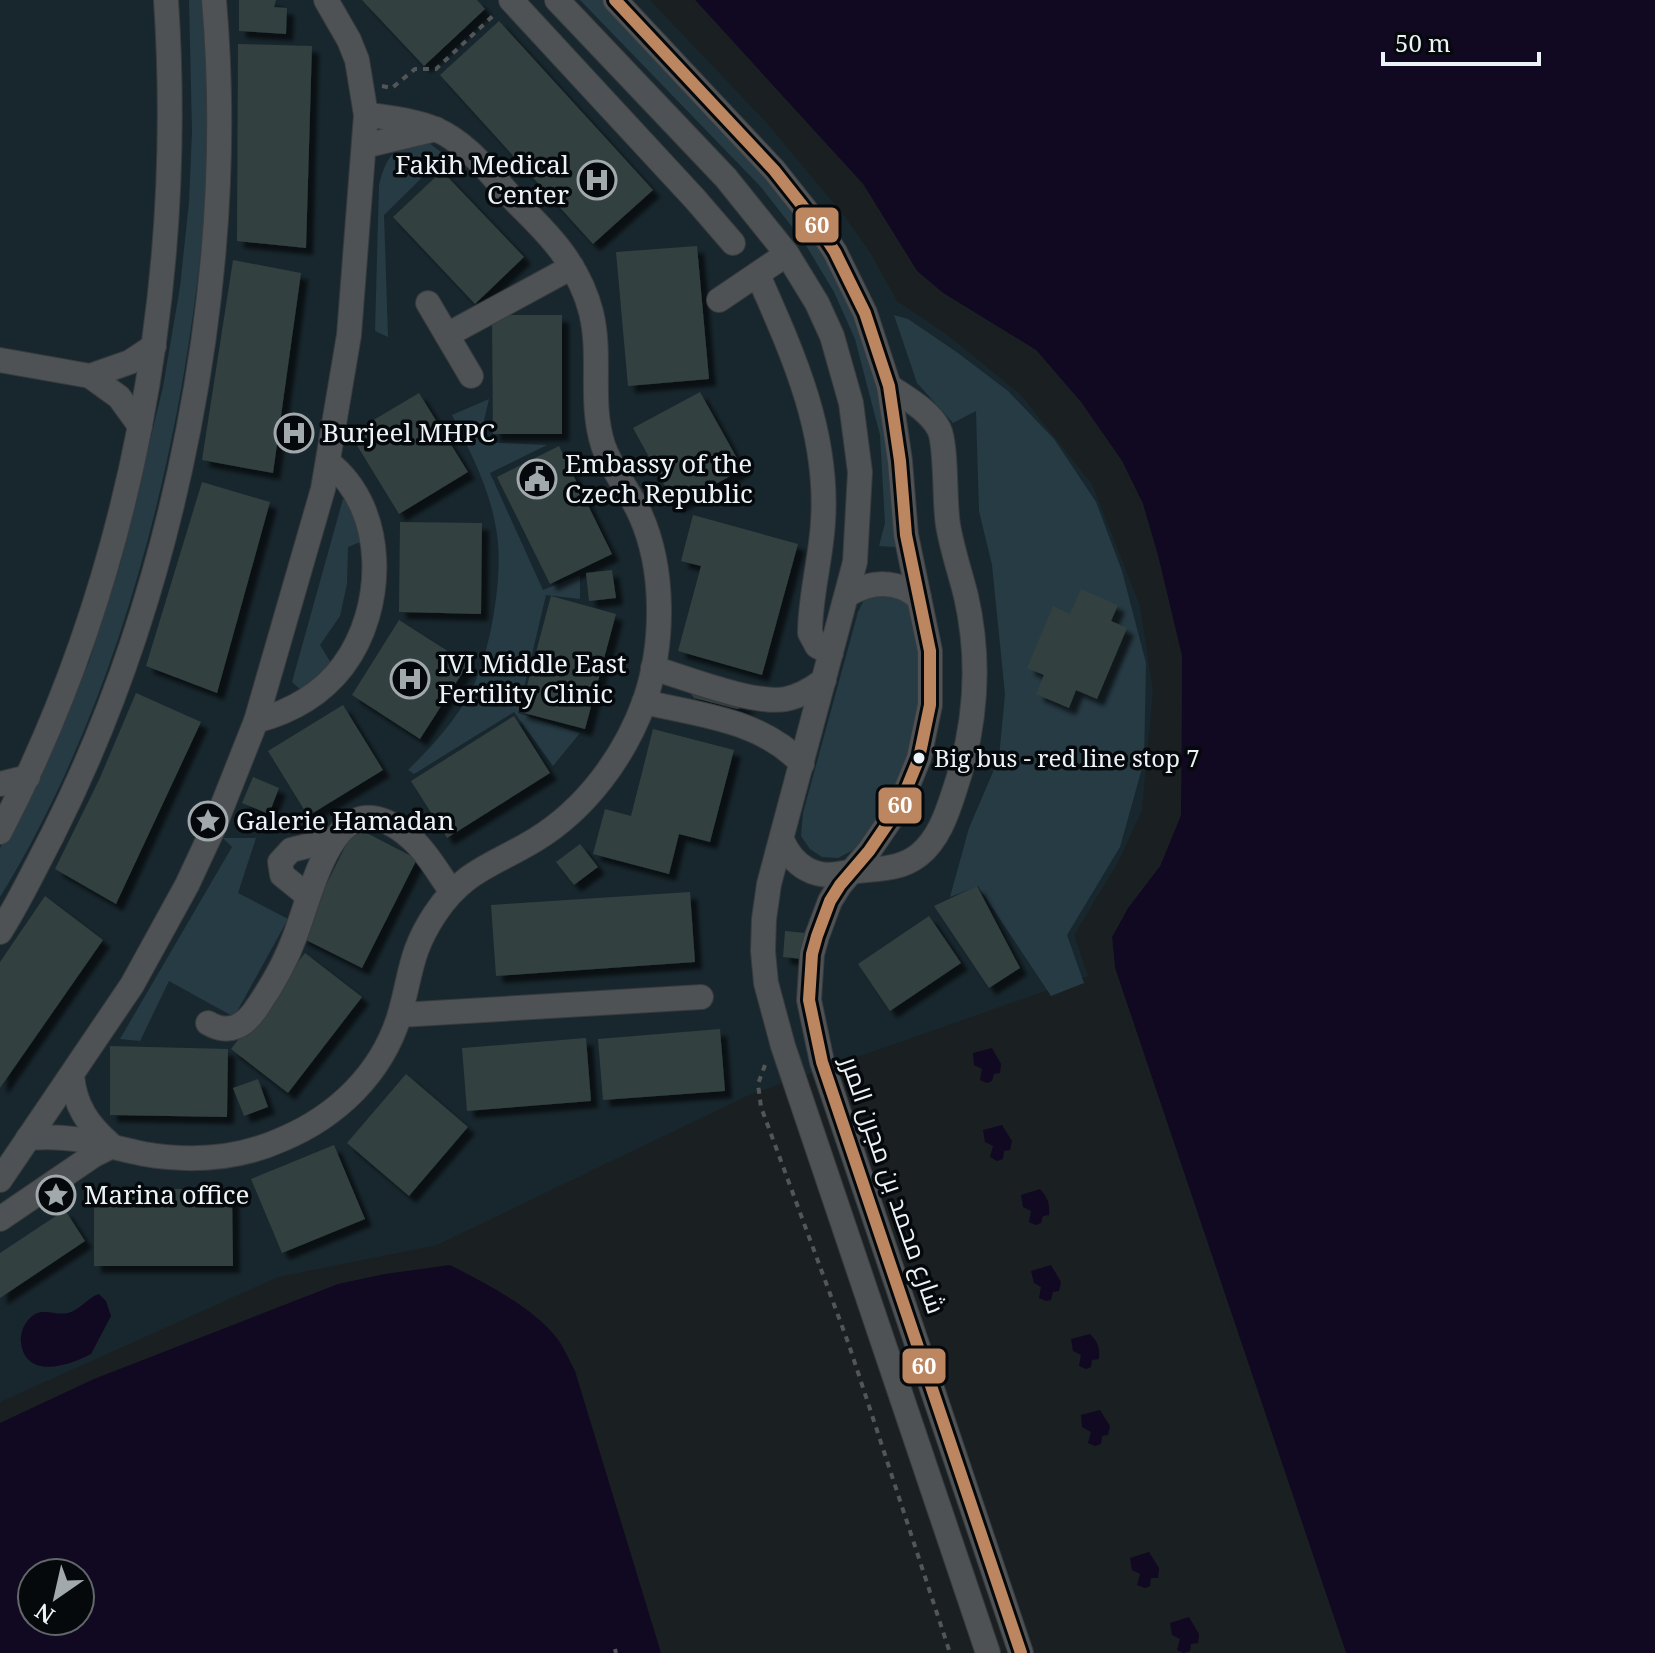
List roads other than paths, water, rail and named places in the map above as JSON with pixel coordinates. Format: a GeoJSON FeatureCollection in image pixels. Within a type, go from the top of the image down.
{"type":"FeatureCollection","features":[{"type":"Feature","properties":{"kind":"street"},"geometry":{"type":"LineString","coordinates":[[0,832],[28,777],[61,699],[101,581],[140,426],[154,346],[164,244],[169,141],[166,0]]}},
{"type":"Feature","properties":{"kind":"street"},"geometry":{"type":"LineString","coordinates":[[0,932],[82,775],[107,717],[148,596],[180,468],[203,339],[215,208],[218,88],[214,0]]}},
{"type":"Feature","properties":{"kind":"street"},"geometry":{"type":"LineString","coordinates":[[0,1180],[132,985],[187,885],[214,827],[256,721],[329,463],[349,335],[366,115],[362,81],[349,40],[326,0]]}},
{"type":"Feature","properties":{"kind":"street"},"geometry":{"type":"LineString","coordinates":[[557,0],[726,178],[787,254],[817,303],[842,369],[857,437],[860,472],[855,562],[769,884],[763,951],[766,983],[783,1046],[988,1653]]}},
{"type":"Feature","properties":{"kind":"street","name":"شارع محمد بن مجرن المرر"},"geometry":{"type":"LineString","coordinates":[[615,0],[774,170],[816,223],[835,252],[860,302],[889,386],[900,461],[906,535],[930,651],[926,731],[899,807],[885,830],[835,893],[823,918],[812,954],[809,983],[811,1020],[822,1062],[1021,1653]]}},
{"type":"Feature","properties":{"kind":"street"},"geometry":{"type":"LineString","coordinates":[[505,5],[695,199],[733,243]]}},
{"type":"Feature","properties":{"kind":"street"},"geometry":{"type":"LineString","coordinates":[[28,1138],[73,1137],[163,1157],[206,1159],[257,1149],[305,1129],[350,1096],[384,1051],[400,1015],[414,952],[437,910],[452,892],[485,866],[553,828],[585,800],[612,765],[644,702],[653,668],[658,621],[655,571],[640,513],[619,480],[604,445],[595,403],[595,333],[583,289],[572,267],[548,235],[476,158],[436,129],[366,115]]}},
{"type":"Feature","properties":{"kind":"street"},"geometry":{"type":"LineString","coordinates":[[364,146],[436,129]]}},
{"type":"Feature","properties":{"kind":"street"},"geometry":{"type":"LineString","coordinates":[[695,199],[726,178]]}},
{"type":"Feature","properties":{"kind":"street"},"geometry":{"type":"LineString","coordinates":[[719,300],[787,254]]}},
{"type":"Feature","properties":{"kind":"street"},"geometry":{"type":"LineString","coordinates":[[447,335],[572,267]]}},
{"type":"Feature","properties":{"kind":"street"},"geometry":{"type":"LineString","coordinates":[[758,275],[804,382],[818,440],[823,521],[810,633],[817,646],[831,653]]}},
{"type":"Feature","properties":{"kind":"street"},"geometry":{"type":"LineString","coordinates":[[428,303],[471,376]]}},
{"type":"Feature","properties":{"kind":"street"},"geometry":{"type":"LineString","coordinates":[[90,376],[130,362],[154,346]]}},
{"type":"Feature","properties":{"kind":"street"},"geometry":{"type":"LineString","coordinates":[[0,360],[90,376],[119,397],[140,426]]}},
{"type":"Feature","properties":{"kind":"street"},"geometry":{"type":"LineString","coordinates":[[782,840],[787,851],[803,868],[827,876],[899,866],[927,847],[939,830],[962,771],[974,708],[974,650],[965,593],[948,527],[941,435],[932,418],[889,386]]}},
{"type":"Feature","properties":{"kind":"street"},"geometry":{"type":"LineString","coordinates":[[256,721],[297,706],[330,681],[354,649],[368,613],[374,566],[367,519],[352,486],[329,463]]}},
{"type":"Feature","properties":{"kind":"street"},"geometry":{"type":"LineString","coordinates":[[823,521],[859,509]]}},
{"type":"Feature","properties":{"kind":"street"},"geometry":{"type":"LineString","coordinates":[[823,521],[857,540]]}},
{"type":"Feature","properties":{"kind":"street"},"geometry":{"type":"LineString","coordinates":[[847,595],[867,585],[890,584],[911,591],[919,598]]}},
{"type":"Feature","properties":{"kind":"street"},"geometry":{"type":"LineString","coordinates":[[653,668],[748,696],[775,700],[801,695],[824,680]]}},
{"type":"Feature","properties":{"kind":"street"},"geometry":{"type":"LineString","coordinates":[[644,702],[755,730],[781,744],[802,764]]}},
{"type":"Feature","properties":{"kind":"street"},"geometry":{"type":"LineString","coordinates":[[0,784],[28,777]]}},
{"type":"Feature","properties":{"kind":"street"},"geometry":{"type":"LineString","coordinates":[[208,1023],[221,1029],[235,1028],[252,1016],[283,964],[332,840],[357,818],[382,821],[417,844],[452,892]]}},
{"type":"Feature","properties":{"kind":"street"},"geometry":{"type":"LineString","coordinates":[[308,896],[286,880],[279,869],[280,862],[291,850],[332,840]]}},
{"type":"Feature","properties":{"kind":"street"},"geometry":{"type":"LineString","coordinates":[[766,983],[809,983]]}},
{"type":"Feature","properties":{"kind":"street"},"geometry":{"type":"LineString","coordinates":[[400,1015],[701,997]]}},
{"type":"Feature","properties":{"kind":"street"},"geometry":{"type":"LineString","coordinates":[[72,1076],[73,1090],[84,1118],[112,1146]]}},
{"type":"Feature","properties":{"kind":"street"},"geometry":{"type":"LineString","coordinates":[[0,1219],[112,1146]]}},
{"type":"Feature","properties":{"kind":"place","name":"Fakih Medical Center"},"geometry":{"type":"Point","coordinates":[597,180]}},
{"type":"Feature","properties":{"kind":"place","name":"Burjeel MHPC"},"geometry":{"type":"Point","coordinates":[294,433]}},
{"type":"Feature","properties":{"kind":"place","name":"Embassy of the Czech Republic"},"geometry":{"type":"Point","coordinates":[537,479]}},
{"type":"Feature","properties":{"kind":"place","name":"IVI Middle East Fertility Clinic"},"geometry":{"type":"Point","coordinates":[410,679]}},
{"type":"Feature","properties":{"kind":"place","name":"Big bus - red line stop 7"},"geometry":{"type":"Point","coordinates":[919,758]}},
{"type":"Feature","properties":{"kind":"place","name":"Galerie Hamadan"},"geometry":{"type":"Point","coordinates":[208,821]}},
{"type":"Feature","properties":{"kind":"place","name":"Marina office"},"geometry":{"type":"Point","coordinates":[56,1195]}}]}
